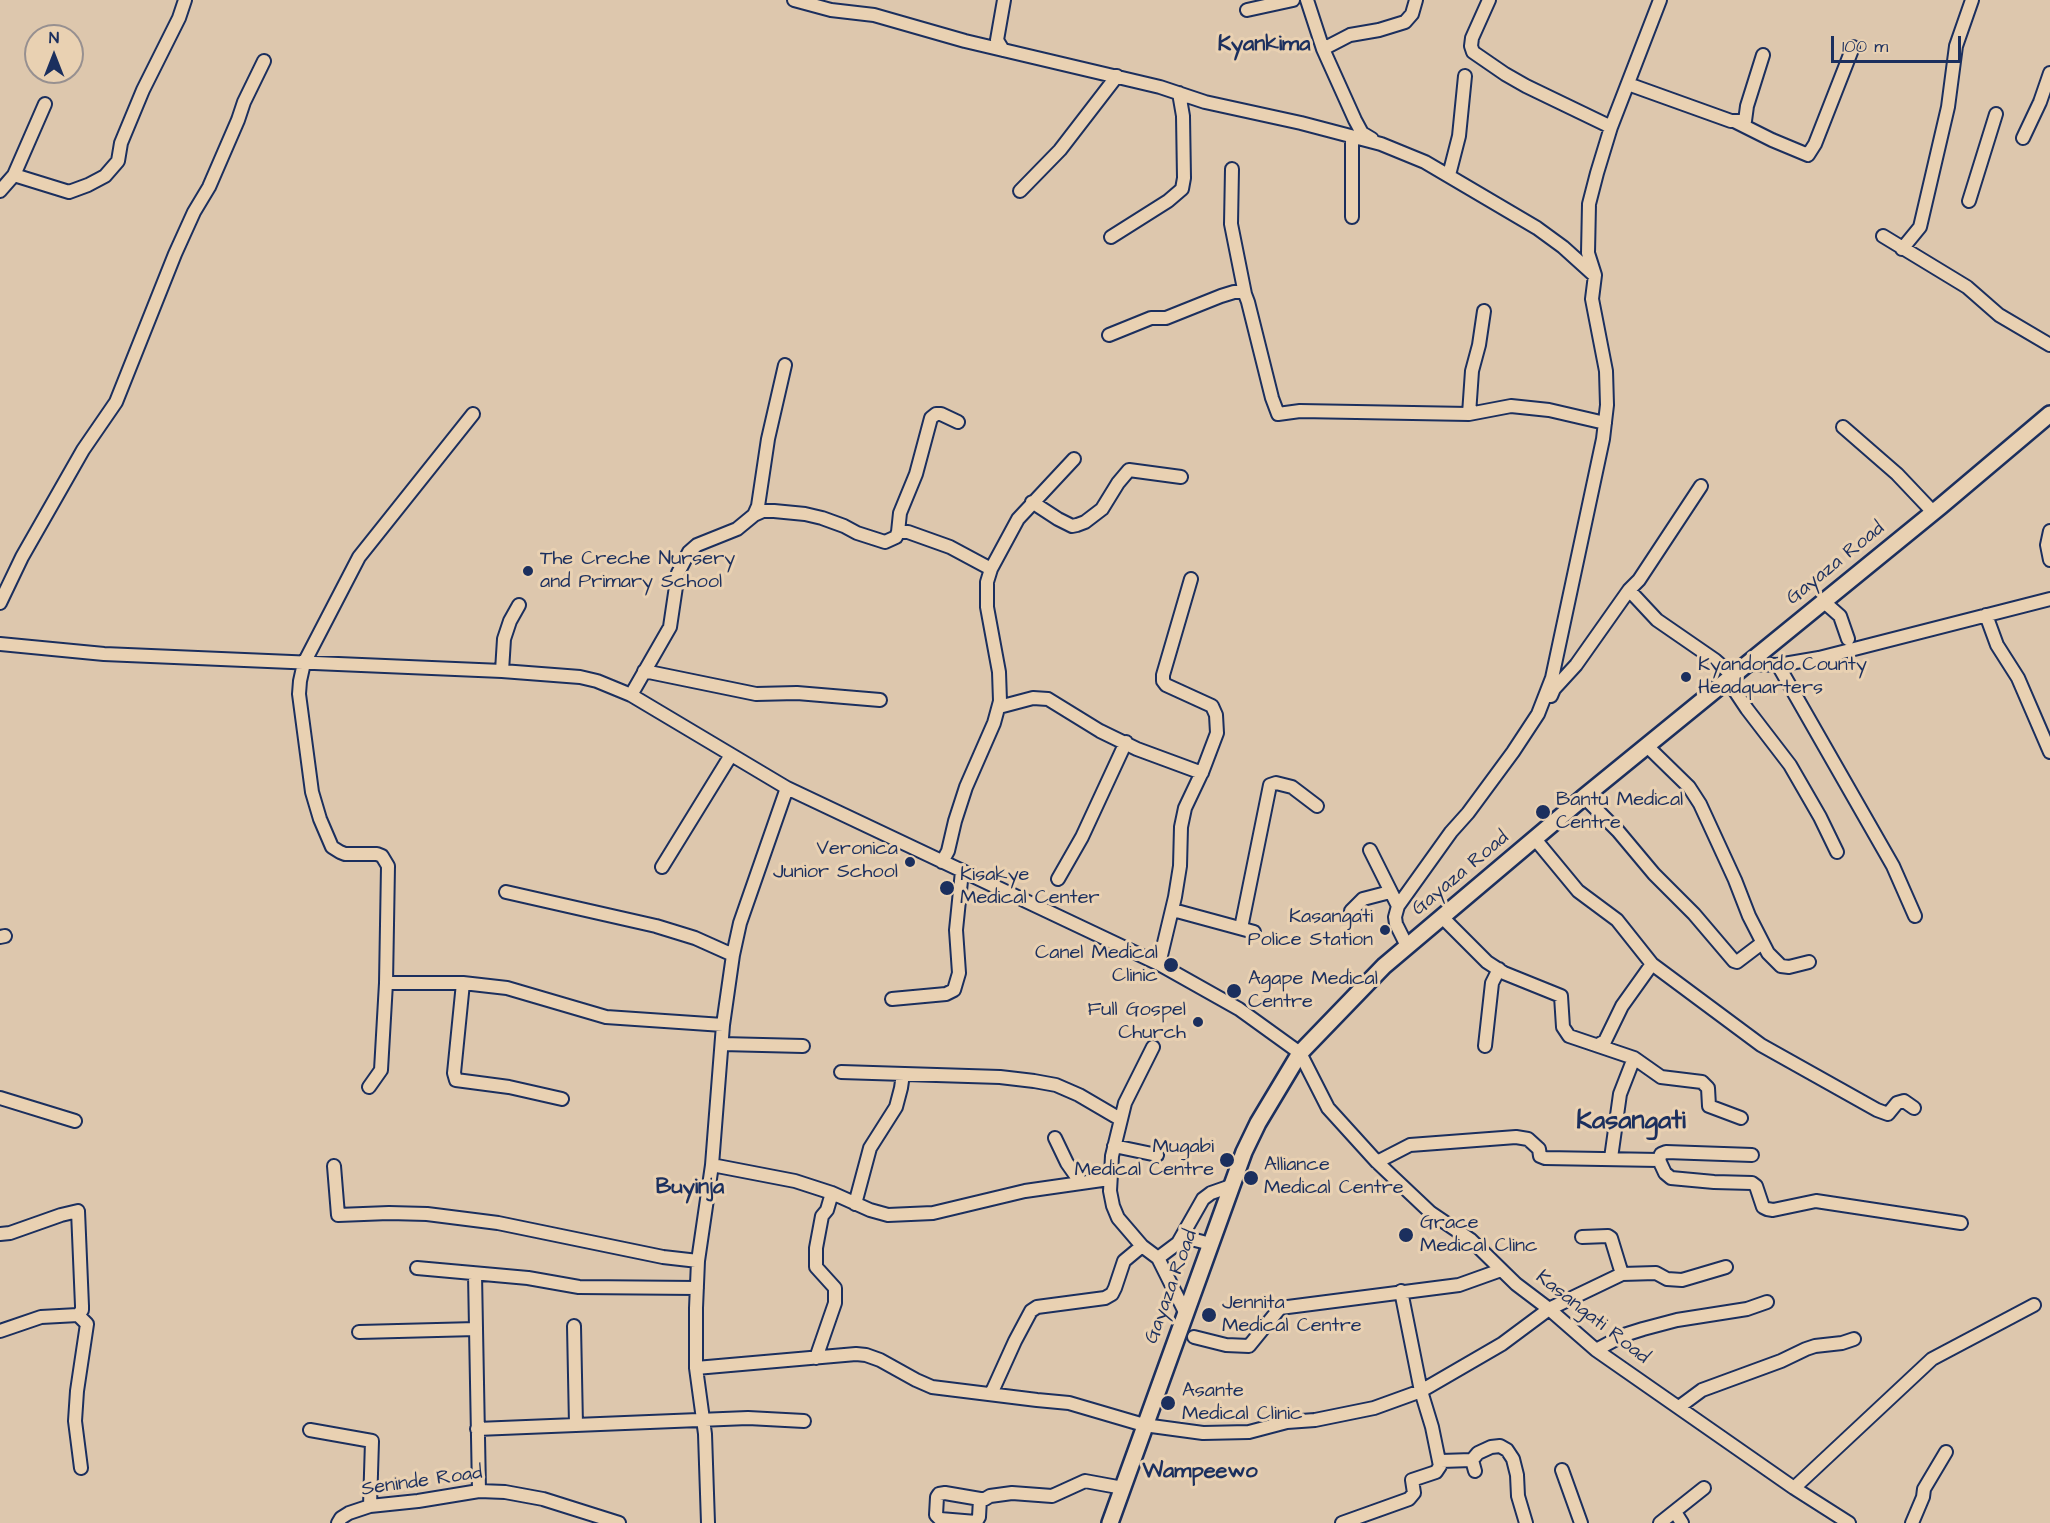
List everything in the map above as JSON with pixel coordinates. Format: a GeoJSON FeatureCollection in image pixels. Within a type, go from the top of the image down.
{"type":"FeatureCollection","features":[{"type":"Feature","properties":{"kind":"main road","name":"Gayaza Road"},"geometry":{"type":"LineString","coordinates":[[1110,1523],[1231,1186],[1258,1123],[1300,1053],[1357,992],[1407,946],[1584,797],[1933,513],[2050,414]]}},
{"type":"Feature","properties":{"kind":"street"},"geometry":{"type":"LineString","coordinates":[[14,175],[69,192],[105,176],[118,161],[121,143],[134,111],[179,18],[185,0]]}},
{"type":"Feature","properties":{"kind":"street"},"geometry":{"type":"LineString","coordinates":[[794,0],[835,5],[1003,50],[1117,76],[1228,107],[1360,135],[1425,162],[1449,175],[1551,238],[1595,275]]}},
{"type":"Feature","properties":{"kind":"street"},"geometry":{"type":"LineString","coordinates":[[1003,50],[997,40],[1004,0]]}},
{"type":"Feature","properties":{"kind":"street"},"geometry":{"type":"LineString","coordinates":[[1247,10],[1293,0]]}},
{"type":"Feature","properties":{"kind":"street"},"geometry":{"type":"LineString","coordinates":[[1307,0],[1323,49],[1360,135]]}},
{"type":"Feature","properties":{"kind":"street"},"geometry":{"type":"LineString","coordinates":[[1323,49],[1350,34],[1379,30],[1406,22],[1412,14],[1416,0]]}},
{"type":"Feature","properties":{"kind":"street"},"geometry":{"type":"LineString","coordinates":[[1489,0],[1472,38],[1473,52],[1526,87],[1611,127]]}},
{"type":"Feature","properties":{"kind":"street"},"geometry":{"type":"LineString","coordinates":[[1538,714],[1552,678],[1605,423],[1607,387],[1592,299],[1595,275],[1588,253],[1589,204],[1611,127],[1660,0]]}},
{"type":"Feature","properties":{"kind":"street"},"geometry":{"type":"LineString","coordinates":[[1902,249],[1920,227],[1948,107],[1956,46],[1971,0]]}},
{"type":"Feature","properties":{"kind":"street"},"geometry":{"type":"LineString","coordinates":[[1628,84],[1736,122],[1808,155],[1815,144],[1853,47]]}},
{"type":"Feature","properties":{"kind":"street"},"geometry":{"type":"LineString","coordinates":[[1736,122],[1744,121],[1763,55]]}},
{"type":"Feature","properties":{"kind":"street"},"geometry":{"type":"LineString","coordinates":[[0,603],[22,557],[84,450],[116,402],[175,254],[194,212],[209,187],[264,60]]}},
{"type":"Feature","properties":{"kind":"street"},"geometry":{"type":"LineString","coordinates":[[2023,138],[2050,74]]}},
{"type":"Feature","properties":{"kind":"street"},"geometry":{"type":"LineString","coordinates":[[1020,192],[1060,150],[1117,76]]}},
{"type":"Feature","properties":{"kind":"street"},"geometry":{"type":"LineString","coordinates":[[1449,175],[1459,136],[1465,76]]}},
{"type":"Feature","properties":{"kind":"street"},"geometry":{"type":"LineString","coordinates":[[1111,237],[1168,201],[1182,189],[1184,178],[1183,116],[1179,93]]}},
{"type":"Feature","properties":{"kind":"street"},"geometry":{"type":"LineString","coordinates":[[0,191],[14,175],[45,104]]}},
{"type":"Feature","properties":{"kind":"street"},"geometry":{"type":"LineString","coordinates":[[1969,201],[1996,114]]}},
{"type":"Feature","properties":{"kind":"street"},"geometry":{"type":"LineString","coordinates":[[1352,217],[1352,142],[1360,135]]}},
{"type":"Feature","properties":{"kind":"street"},"geometry":{"type":"LineString","coordinates":[[1232,169],[1231,224],[1245,294],[1278,414],[1300,411],[1469,414],[1511,406],[1549,410],[1605,423]]}},
{"type":"Feature","properties":{"kind":"street"},"geometry":{"type":"LineString","coordinates":[[1882,236],[1967,287],[2000,315],[2050,345]]}},
{"type":"Feature","properties":{"kind":"street"},"geometry":{"type":"LineString","coordinates":[[1109,334],[1151,318],[1166,318],[1234,292],[1245,294]]}},
{"type":"Feature","properties":{"kind":"street"},"geometry":{"type":"LineString","coordinates":[[1469,414],[1472,371],[1484,311]]}},
{"type":"Feature","properties":{"kind":"street"},"geometry":{"type":"LineString","coordinates":[[756,510],[768,439],[785,365]]}},
{"type":"Feature","properties":{"kind":"street"},"geometry":{"type":"LineString","coordinates":[[369,1087],[381,1071],[386,983],[387,866],[382,856],[377,854],[345,854],[335,850],[320,819],[312,792],[299,694],[304,663],[359,557],[473,414]]}},
{"type":"Feature","properties":{"kind":"street"},"geometry":{"type":"LineString","coordinates":[[756,510],[805,514],[822,518],[856,533],[885,542],[896,537],[898,532],[900,513],[916,474],[931,418],[936,414],[941,414],[958,422]]}},
{"type":"Feature","properties":{"kind":"street"},"geometry":{"type":"LineString","coordinates":[[1843,427],[1896,474],[1933,513]]}},
{"type":"Feature","properties":{"kind":"street"},"geometry":{"type":"LineString","coordinates":[[942,862],[948,851],[966,787],[999,707],[1001,688],[987,607],[987,582],[991,569],[1018,519],[1074,459]]}},
{"type":"Feature","properties":{"kind":"street"},"geometry":{"type":"LineString","coordinates":[[1032,502],[1072,526],[1085,522],[1102,509],[1129,470],[1181,477]]}},
{"type":"Feature","properties":{"kind":"street"},"geometry":{"type":"LineString","coordinates":[[1407,946],[1396,924],[1398,906],[1451,832],[1487,789],[1538,714],[1549,703],[1554,689],[1576,665],[1629,590],[1644,573],[1701,486]]}},
{"type":"Feature","properties":{"kind":"street"},"geometry":{"type":"LineString","coordinates":[[631,695],[670,627],[678,573],[689,552],[697,545],[736,529],[756,510],[790,504]]}},
{"type":"Feature","properties":{"kind":"street"},"geometry":{"type":"LineString","coordinates":[[2050,531],[2047,545],[2050,560]]}},
{"type":"Feature","properties":{"kind":"street"},"geometry":{"type":"LineString","coordinates":[[898,532],[908,532],[940,543],[991,569]]}},
{"type":"Feature","properties":{"kind":"street"},"geometry":{"type":"LineString","coordinates":[[1158,964],[1173,910],[1180,866],[1181,827],[1185,808],[1202,773],[1217,733],[1216,715],[1212,706],[1166,685],[1163,675],[1191,579]]}},
{"type":"Feature","properties":{"kind":"street"},"geometry":{"type":"LineString","coordinates":[[1629,590],[1657,620],[1715,660],[1730,677],[1748,710],[1790,765],[1837,852]]}},
{"type":"Feature","properties":{"kind":"street"},"geometry":{"type":"LineString","coordinates":[[1747,664],[1778,665],[1860,648],[2050,599]]}},
{"type":"Feature","properties":{"kind":"street"},"geometry":{"type":"LineString","coordinates":[[1823,601],[1840,616],[1848,639]]}},
{"type":"Feature","properties":{"kind":"street"},"geometry":{"type":"LineString","coordinates":[[502,671],[504,639],[519,605]]}},
{"type":"Feature","properties":{"kind":"street"},"geometry":{"type":"LineString","coordinates":[[1986,615],[1997,645],[2018,678],[2050,752]]}},
{"type":"Feature","properties":{"kind":"street"},"geometry":{"type":"LineString","coordinates":[[0,644],[104,654],[502,671],[580,677],[597,681],[631,695],[787,788],[1158,964],[1239,1009],[1300,1053]]}},
{"type":"Feature","properties":{"kind":"street"},"geometry":{"type":"LineString","coordinates":[[1778,665],[1893,866],[1915,916]]}},
{"type":"Feature","properties":{"kind":"street"},"geometry":{"type":"LineString","coordinates":[[644,671],[756,694],[796,693],[880,700]]}},
{"type":"Feature","properties":{"kind":"street"},"geometry":{"type":"LineString","coordinates":[[999,707],[1033,698],[1048,699],[1100,731],[1137,749],[1202,773]]}},
{"type":"Feature","properties":{"kind":"street"},"geometry":{"type":"LineString","coordinates":[[1058,879],[1082,837],[1125,742]]}},
{"type":"Feature","properties":{"kind":"street"},"geometry":{"type":"LineString","coordinates":[[1647,746],[1689,787],[1700,804],[1768,953],[1781,966],[1789,967],[1809,962]]}},
{"type":"Feature","properties":{"kind":"street"},"geometry":{"type":"LineString","coordinates":[[663,867],[731,755]]}},
{"type":"Feature","properties":{"kind":"street"},"geometry":{"type":"LineString","coordinates":[[1241,928],[1270,785],[1276,783],[1292,787],[1317,806]]}},
{"type":"Feature","properties":{"kind":"street"},"geometry":{"type":"LineString","coordinates":[[708,1523],[704,1420],[696,1368],[697,1288],[698,1261],[712,1165],[723,1025],[733,955],[748,896],[787,788]]}},
{"type":"Feature","properties":{"kind":"street"},"geometry":{"type":"LineString","coordinates":[[1584,797],[1694,914],[1734,961],[1737,962],[1762,943]]}},
{"type":"Feature","properties":{"kind":"street"},"geometry":{"type":"LineString","coordinates":[[1535,839],[1578,891],[1617,920],[1652,964],[1761,1045],[1864,1104],[1888,1114],[1904,1101],[1914,1108]]}},
{"type":"Feature","properties":{"kind":"street"},"geometry":{"type":"LineString","coordinates":[[1370,850],[1398,906]]}},
{"type":"Feature","properties":{"kind":"street"},"geometry":{"type":"LineString","coordinates":[[892,999],[946,994],[954,990],[959,973],[956,930],[962,871]]}},
{"type":"Feature","properties":{"kind":"street"},"geometry":{"type":"LineString","coordinates":[[1351,911],[1363,900],[1390,891]]}},
{"type":"Feature","properties":{"kind":"street"},"geometry":{"type":"LineString","coordinates":[[506,892],[656,926],[695,938],[733,955]]}},
{"type":"Feature","properties":{"kind":"street"},"geometry":{"type":"LineString","coordinates":[[1173,910],[1254,932]]}},
{"type":"Feature","properties":{"kind":"street"},"geometry":{"type":"LineString","coordinates":[[1442,917],[1487,962],[1561,996],[1563,1027],[1569,1036],[1634,1058],[1661,1077],[1702,1082],[1708,1089],[1709,1106],[1741,1118]]}},
{"type":"Feature","properties":{"kind":"street"},"geometry":{"type":"LineString","coordinates":[[1598,1045],[1605,1041],[1622,1006],[1652,964]]}},
{"type":"Feature","properties":{"kind":"street"},"geometry":{"type":"LineString","coordinates":[[1485,1046],[1492,983],[1499,969]]}},
{"type":"Feature","properties":{"kind":"street"},"geometry":{"type":"LineString","coordinates":[[386,983],[463,983],[515,989],[606,1017],[723,1025]]}},
{"type":"Feature","properties":{"kind":"street"},"geometry":{"type":"LineString","coordinates":[[463,983],[454,1073],[456,1080],[509,1087],[562,1099]]}},
{"type":"Feature","properties":{"kind":"street"},"geometry":{"type":"LineString","coordinates":[[722,1044],[803,1046]]}},
{"type":"Feature","properties":{"kind":"street"},"geometry":{"type":"LineString","coordinates":[[1153,1047],[1125,1103],[1120,1119],[1109,1179],[1110,1191],[1116,1212],[1142,1246],[1158,1258],[1186,1314]]}},
{"type":"Feature","properties":{"kind":"street","name":"Kasangati Road"},"geometry":{"type":"LineString","coordinates":[[1300,1053],[1329,1108],[1377,1162],[1431,1213],[1472,1240],[1516,1284],[1596,1350],[1794,1488],[1849,1523]]}},
{"type":"Feature","properties":{"kind":"street"},"geometry":{"type":"LineString","coordinates":[[1611,1158],[1620,1094],[1634,1058]]}},
{"type":"Feature","properties":{"kind":"street"},"geometry":{"type":"LineString","coordinates":[[841,1072],[1000,1077],[1034,1081],[1056,1085],[1079,1095],[1120,1119]]}},
{"type":"Feature","properties":{"kind":"street"},"geometry":{"type":"LineString","coordinates":[[855,1204],[870,1148],[896,1107],[903,1074]]}},
{"type":"Feature","properties":{"kind":"street"},"geometry":{"type":"LineString","coordinates":[[0,1098],[75,1121]]}},
{"type":"Feature","properties":{"kind":"street"},"geometry":{"type":"LineString","coordinates":[[1377,1162],[1410,1145],[1490,1137],[1528,1139],[1539,1149],[1540,1156],[1545,1158],[1659,1160]]}},
{"type":"Feature","properties":{"kind":"street"},"geometry":{"type":"LineString","coordinates":[[1055,1138],[1066,1163],[1081,1183]]}},
{"type":"Feature","properties":{"kind":"street"},"geometry":{"type":"LineString","coordinates":[[1114,1146],[1157,1155]]}},
{"type":"Feature","properties":{"kind":"street"},"geometry":{"type":"LineString","coordinates":[[1752,1155],[1665,1152],[1661,1154],[1659,1160],[1665,1173],[1671,1178],[1752,1183],[1756,1186],[1763,1207],[1767,1209],[1773,1210],[1816,1201],[1961,1223]]}},
{"type":"Feature","properties":{"kind":"street"},"geometry":{"type":"LineString","coordinates":[[712,1165],[795,1181],[888,1215],[933,1213],[1025,1191],[1109,1179]]}},
{"type":"Feature","properties":{"kind":"street"},"geometry":{"type":"LineString","coordinates":[[334,1166],[338,1215],[427,1214],[498,1223],[663,1257],[698,1261]]}},
{"type":"Feature","properties":{"kind":"street"},"geometry":{"type":"LineString","coordinates":[[1158,1258],[1178,1243],[1203,1199],[1211,1193],[1231,1186]]}},
{"type":"Feature","properties":{"kind":"street"},"geometry":{"type":"LineString","coordinates":[[816,1358],[835,1303],[835,1288],[816,1267],[816,1248],[822,1216],[828,1210],[832,1193]]}},
{"type":"Feature","properties":{"kind":"street"},"geometry":{"type":"LineString","coordinates":[[0,1234],[78,1212],[82,1310],[78,1315]]}},
{"type":"Feature","properties":{"kind":"street"},"geometry":{"type":"LineString","coordinates":[[1582,1237],[1608,1236],[1611,1238],[1622,1274]]}},
{"type":"Feature","properties":{"kind":"street"},"geometry":{"type":"LineString","coordinates":[[991,1394],[1031,1311],[1037,1307],[1105,1298],[1112,1294],[1124,1261],[1142,1246]]}},
{"type":"Feature","properties":{"kind":"street"},"geometry":{"type":"LineString","coordinates":[[696,1368],[866,1355],[932,1387],[1069,1402],[1144,1425],[1203,1433],[1249,1432],[1287,1422],[1316,1420],[1374,1408],[1421,1391],[1502,1344],[1549,1309],[1622,1274],[1656,1273],[1667,1279],[1682,1280],[1726,1267]]}},
{"type":"Feature","properties":{"kind":"street"},"geometry":{"type":"LineString","coordinates":[[417,1268],[528,1278],[579,1287],[697,1288]]}},
{"type":"Feature","properties":{"kind":"street"},"geometry":{"type":"LineString","coordinates":[[1194,1337],[1226,1345],[1249,1346],[1280,1308],[1459,1285],[1501,1270]]}},
{"type":"Feature","properties":{"kind":"street"},"geometry":{"type":"LineString","coordinates":[[475,1274],[479,1491]]}},
{"type":"Feature","properties":{"kind":"street"},"geometry":{"type":"LineString","coordinates":[[1342,1523],[1409,1499],[1414,1493],[1412,1480],[1439,1469],[1441,1461],[1421,1391],[1401,1291]]}},
{"type":"Feature","properties":{"kind":"street"},"geometry":{"type":"LineString","coordinates":[[1596,1350],[1624,1335],[1643,1329],[1677,1320],[1747,1309],[1767,1302]]}},
{"type":"Feature","properties":{"kind":"street"},"geometry":{"type":"LineString","coordinates":[[1794,1488],[1932,1359],[2034,1305]]}},
{"type":"Feature","properties":{"kind":"street"},"geometry":{"type":"LineString","coordinates":[[0,1330],[41,1317],[78,1315],[87,1324],[75,1421],[81,1468]]}},
{"type":"Feature","properties":{"kind":"street"},"geometry":{"type":"LineString","coordinates":[[574,1326],[576,1425]]}},
{"type":"Feature","properties":{"kind":"street"},"geometry":{"type":"LineString","coordinates":[[359,1332],[476,1329]]}},
{"type":"Feature","properties":{"kind":"street"},"geometry":{"type":"LineString","coordinates":[[1679,1407],[1702,1390],[1781,1361],[1806,1348],[1854,1339]]}},
{"type":"Feature","properties":{"kind":"street"},"geometry":{"type":"LineString","coordinates":[[477,1429],[748,1418],[804,1420]]}},
{"type":"Feature","properties":{"kind":"street"},"geometry":{"type":"LineString","coordinates":[[310,1430],[372,1441],[370,1506]]}},
{"type":"Feature","properties":{"kind":"street"},"geometry":{"type":"LineString","coordinates":[[1441,1461],[1473,1465],[1478,1453],[1491,1447],[1500,1446],[1507,1450],[1513,1459],[1518,1496],[1526,1523]]}},
{"type":"Feature","properties":{"kind":"street"},"geometry":{"type":"LineString","coordinates":[[1912,1523],[1924,1489],[1946,1452]]}},
{"type":"Feature","properties":{"kind":"street"},"geometry":{"type":"LineString","coordinates":[[1562,1470],[1581,1523]]}},
{"type":"Feature","properties":{"kind":"street"},"geometry":{"type":"LineString","coordinates":[[980,1498],[1012,1493],[1052,1496],[1085,1481],[1123,1488]]}},
{"type":"Feature","properties":{"kind":"street"},"geometry":{"type":"LineString","coordinates":[[1659,1523],[1704,1488]]}},
{"type":"Feature","properties":{"kind":"street","name":"Seninde Road"},"geometry":{"type":"LineString","coordinates":[[339,1523],[341,1518],[370,1506],[418,1502],[479,1491],[505,1492],[543,1499],[619,1523]]}},
{"type":"Feature","properties":{"kind":"street"},"geometry":{"type":"LineString","coordinates":[[1675,1512],[1682,1523]]}},
{"type":"Feature","properties":{"kind":"place","name":"The Creche Nursery and Primary School"},"geometry":{"type":"Point","coordinates":[528,571]}},
{"type":"Feature","properties":{"kind":"place","name":"Kyandondo County Headquarters"},"geometry":{"type":"Point","coordinates":[1686,677]}},
{"type":"Feature","properties":{"kind":"place","name":"Bantu Medical Centre"},"geometry":{"type":"Point","coordinates":[1543,812]}},
{"type":"Feature","properties":{"kind":"place","name":"Veronica Junior School"},"geometry":{"type":"Point","coordinates":[910,862]}},
{"type":"Feature","properties":{"kind":"place","name":"Kisakye Medical Center"},"geometry":{"type":"Point","coordinates":[947,888]}},
{"type":"Feature","properties":{"kind":"place","name":"Kasangati Police Station"},"geometry":{"type":"Point","coordinates":[1385,930]}},
{"type":"Feature","properties":{"kind":"place","name":"Canel Medical Clinic"},"geometry":{"type":"Point","coordinates":[1171,965]}},
{"type":"Feature","properties":{"kind":"place","name":"Agape Medical Centre"},"geometry":{"type":"Point","coordinates":[1234,991]}},
{"type":"Feature","properties":{"kind":"place","name":"Full Gospel Church"},"geometry":{"type":"Point","coordinates":[1198,1022]}},
{"type":"Feature","properties":{"kind":"place","name":"Mugabi Medical Centre"},"geometry":{"type":"Point","coordinates":[1227,1160]}},
{"type":"Feature","properties":{"kind":"place","name":"Alliance Medical Centre"},"geometry":{"type":"Point","coordinates":[1251,1178]}},
{"type":"Feature","properties":{"kind":"place","name":"Grace Medical Clinc"},"geometry":{"type":"Point","coordinates":[1406,1235]}},
{"type":"Feature","properties":{"kind":"place","name":"Jennita Medical Centre"},"geometry":{"type":"Point","coordinates":[1209,1315]}},
{"type":"Feature","properties":{"kind":"place","name":"Asante Medical Clinic"},"geometry":{"type":"Point","coordinates":[1168,1403]}},
{"type":"Feature","properties":{"kind":"district","name":"Kyankima"},"geometry":{"type":"Point","coordinates":[1264,45]}},
{"type":"Feature","properties":{"kind":"district","name":"Kasangati"},"geometry":{"type":"Point","coordinates":[1631,1123]}},
{"type":"Feature","properties":{"kind":"district","name":"Buyinja"},"geometry":{"type":"Point","coordinates":[690,1188]}},
{"type":"Feature","properties":{"kind":"district","name":"Wampeewo"},"geometry":{"type":"Point","coordinates":[1200,1472]}}]}
